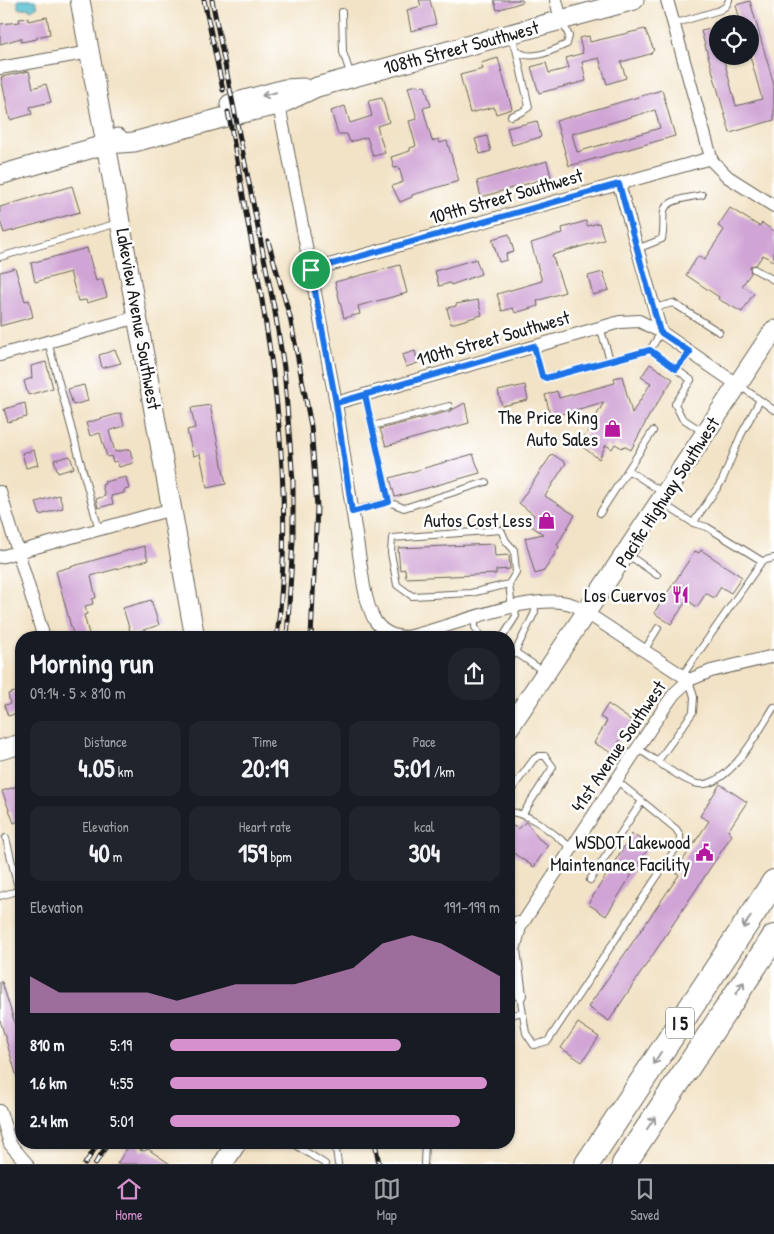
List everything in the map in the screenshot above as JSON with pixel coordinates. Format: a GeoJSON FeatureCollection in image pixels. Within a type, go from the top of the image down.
{"type":"FeatureCollection","features":[{"type":"Feature","properties":{"kind":"highway","name":"I 5"},"geometry":{"type":"LineString","coordinates":[[587,1164],[774,882]]}},
{"type":"Feature","properties":{"kind":"highway","name":"I 5"},"geometry":{"type":"LineString","coordinates":[[624,1164],[774,937]]}},
{"type":"Feature","properties":{"kind":"street","name":"Lakeview Avenue Southwest"},"geometry":{"type":"LineString","coordinates":[[80,0],[122,222],[194,631]]}},
{"type":"Feature","properties":{"kind":"street"},"geometry":{"type":"LineString","coordinates":[[556,0],[562,20]]}},
{"type":"Feature","properties":{"kind":"street","name":"108th Street Southwest"},"geometry":{"type":"LineString","coordinates":[[107,144],[134,142],[229,116],[279,105],[317,87],[513,41],[562,20],[634,0]]}},
{"type":"Feature","properties":{"kind":"street"},"geometry":{"type":"LineString","coordinates":[[667,0],[711,158],[728,177],[774,206]]}},
{"type":"Feature","properties":{"kind":"street"},"geometry":{"type":"LineString","coordinates":[[0,68],[90,52]]}},
{"type":"Feature","properties":{"kind":"street","name":"108th Street Southwest"},"geometry":{"type":"LineString","coordinates":[[0,175],[107,144],[133,131],[233,103],[285,89],[317,87]]}},
{"type":"Feature","properties":{"kind":"street"},"geometry":{"type":"LineString","coordinates":[[279,105],[336,403],[369,611],[377,626],[385,631]]}},
{"type":"Feature","properties":{"kind":"street","name":"109th Street Southwest"},"geometry":{"type":"LineString","coordinates":[[311,270],[711,158]]}},
{"type":"Feature","properties":{"kind":"street"},"geometry":{"type":"LineString","coordinates":[[619,184],[660,332]]}},
{"type":"Feature","properties":{"kind":"street"},"geometry":{"type":"LineString","coordinates":[[0,355],[138,317]]}},
{"type":"Feature","properties":{"kind":"street","name":"110th Street Southwest"},"geometry":{"type":"LineString","coordinates":[[336,403],[600,327],[635,321],[645,323],[660,332],[738,385]]}},
{"type":"Feature","properties":{"kind":"street","name":"Pacific Highway Southwest"},"geometry":{"type":"LineString","coordinates":[[515,719],[774,330]]}},
{"type":"Feature","properties":{"kind":"street"},"geometry":{"type":"LineString","coordinates":[[0,492],[42,631]]}},
{"type":"Feature","properties":{"kind":"street"},"geometry":{"type":"LineString","coordinates":[[0,557],[172,509]]}},
{"type":"Feature","properties":{"kind":"street"},"geometry":{"type":"LineString","coordinates":[[428,631],[534,602],[561,600],[587,613],[685,678],[774,656]]}},
{"type":"Feature","properties":{"kind":"street","name":"41st Avenue Southwest"},"geometry":{"type":"LineString","coordinates":[[515,944],[517,933],[524,920],[685,678]]}},
{"type":"Feature","properties":{"kind":"street"},"geometry":{"type":"LineString","coordinates":[[0,750],[15,746]]}},
{"type":"Feature","properties":{"kind":"street","name":"41st Avenue Southwest"},"geometry":{"type":"LineString","coordinates":[[515,958],[520,996]]}},
{"type":"Feature","properties":{"kind":"street"},"geometry":{"type":"LineString","coordinates":[[0,1110],[10,1144],[27,1164]]}},
{"type":"Feature","properties":{"kind":"street"},"geometry":{"type":"LineString","coordinates":[[224,1164],[233,1149]]}},
{"type":"Feature","properties":{"kind":"lane"},"geometry":{"type":"LineString","coordinates":[[673,24],[720,10],[726,6],[729,0]]}},
{"type":"Feature","properties":{"kind":"lane"},"geometry":{"type":"LineString","coordinates":[[342,12],[343,52],[351,78]]}},
{"type":"Feature","properties":{"kind":"lane"},"geometry":{"type":"LineString","coordinates":[[513,41],[521,53],[530,56],[567,44],[569,36],[562,20]]}},
{"type":"Feature","properties":{"kind":"lane"},"geometry":{"type":"LineString","coordinates":[[511,116],[529,107],[513,41]]}},
{"type":"Feature","properties":{"kind":"lane"},"geometry":{"type":"LineString","coordinates":[[637,250],[662,239],[666,225],[664,212],[666,207],[672,203],[702,195]]}},
{"type":"Feature","properties":{"kind":"lane"},"geometry":{"type":"LineString","coordinates":[[0,257],[122,222]]}},
{"type":"Feature","properties":{"kind":"lane"},"geometry":{"type":"LineString","coordinates":[[754,269],[774,280]]}},
{"type":"Feature","properties":{"kind":"lane"},"geometry":{"type":"LineString","coordinates":[[654,308],[673,303],[719,332]]}},
{"type":"Feature","properties":{"kind":"lane"},"geometry":{"type":"LineString","coordinates":[[600,327],[610,360]]}},
{"type":"Feature","properties":{"kind":"lane"},"geometry":{"type":"LineString","coordinates":[[534,346],[542,376],[546,378],[650,350],[660,332]]}},
{"type":"Feature","properties":{"kind":"lane"},"geometry":{"type":"LineString","coordinates":[[48,342],[99,530]]}},
{"type":"Feature","properties":{"kind":"lane"},"geometry":{"type":"LineString","coordinates":[[650,350],[691,380],[674,404],[682,418],[706,434]]}},
{"type":"Feature","properties":{"kind":"lane"},"geometry":{"type":"LineString","coordinates":[[676,369],[690,352]]}},
{"type":"Feature","properties":{"kind":"lane"},"geometry":{"type":"LineString","coordinates":[[738,385],[774,410]]}},
{"type":"Feature","properties":{"kind":"lane"},"geometry":{"type":"LineString","coordinates":[[365,395],[389,502]]}},
{"type":"Feature","properties":{"kind":"lane"},"geometry":{"type":"LineString","coordinates":[[693,523],[722,481],[741,435],[760,400]]}},
{"type":"Feature","properties":{"kind":"lane"},"geometry":{"type":"LineString","coordinates":[[372,426],[450,406]]}},
{"type":"Feature","properties":{"kind":"lane"},"geometry":{"type":"LineString","coordinates":[[600,513],[653,431]]}},
{"type":"Feature","properties":{"kind":"lane"},"geometry":{"type":"LineString","coordinates":[[628,470],[693,523],[707,527],[762,561]]}},
{"type":"Feature","properties":{"kind":"lane"},"geometry":{"type":"LineString","coordinates":[[352,512],[389,502],[404,508],[486,482]]}},
{"type":"Feature","properties":{"kind":"lane"},"geometry":{"type":"LineString","coordinates":[[506,631],[516,616],[509,584],[516,572],[514,550],[506,541],[501,530],[392,538],[391,553],[397,585],[412,596],[471,593],[509,584]]}},
{"type":"Feature","properties":{"kind":"lane"},"geometry":{"type":"LineString","coordinates":[[626,554],[657,574]]}},
{"type":"Feature","properties":{"kind":"lane"},"geometry":{"type":"LineString","coordinates":[[658,761],[693,712],[694,697],[685,678],[762,561],[774,558]]}},
{"type":"Feature","properties":{"kind":"lane"},"geometry":{"type":"LineString","coordinates":[[534,602],[535,612],[515,652],[546,673]]}},
{"type":"Feature","properties":{"kind":"lane"},"geometry":{"type":"LineString","coordinates":[[475,618],[477,631]]}},
{"type":"Feature","properties":{"kind":"lane"},"geometry":{"type":"LineString","coordinates":[[644,650],[658,628]]}},
{"type":"Feature","properties":{"kind":"lane"},"geometry":{"type":"LineString","coordinates":[[637,748],[693,783],[710,782],[725,775],[745,752],[774,707]]}},
{"type":"Feature","properties":{"kind":"lane"},"geometry":{"type":"LineString","coordinates":[[515,785],[534,759],[539,756],[546,756],[553,767],[522,815]]}},
{"type":"Feature","properties":{"kind":"lane"},"geometry":{"type":"LineString","coordinates":[[520,996],[526,1033],[534,1045],[548,1040],[680,842],[680,835],[676,829],[616,780]]}},
{"type":"Feature","properties":{"kind":"lane"},"geometry":{"type":"LineString","coordinates":[[590,880],[642,801]]}},
{"type":"Feature","properties":{"kind":"lane"},"geometry":{"type":"LineString","coordinates":[[515,813],[542,826],[572,848]]}},
{"type":"Feature","properties":{"kind":"lane"},"geometry":{"type":"LineString","coordinates":[[6,838],[15,871]]}},
{"type":"Feature","properties":{"kind":"lane"},"geometry":{"type":"LineString","coordinates":[[0,896],[15,892]]}},
{"type":"Feature","properties":{"kind":"lane"},"geometry":{"type":"LineString","coordinates":[[515,919],[524,920]]}},
{"type":"Feature","properties":{"kind":"lane"},"geometry":{"type":"LineString","coordinates":[[515,1014],[522,1012]]}},
{"type":"Feature","properties":{"kind":"lane"},"geometry":{"type":"LineString","coordinates":[[302,1149],[325,1164]]}},
{"type":"Feature","properties":{"kind":"lane"},"geometry":{"type":"LineString","coordinates":[[336,1149],[338,1164]]}},
{"type":"Feature","properties":{"kind":"lane"},"geometry":{"type":"LineString","coordinates":[[424,1164],[425,1149]]}},
{"type":"Feature","properties":{"kind":"water"},"geometry":{"type":"Polygon","coordinates":[[[18,0],[35,0],[38,6],[31,10],[28,8],[21,9],[18,8],[18,0]]]}},
{"type":"Feature","properties":{"kind":"building"},"geometry":{"type":"Polygon","coordinates":[[[419,0],[430,0],[436,24],[411,31],[407,10],[421,6],[419,0]]]}},
{"type":"Feature","properties":{"kind":"building"},"geometry":{"type":"Polygon","coordinates":[[[494,0],[522,0],[523,2],[497,10],[494,0]]]}},
{"type":"Feature","properties":{"kind":"building"},"geometry":{"type":"Polygon","coordinates":[[[750,1],[754,15],[739,15],[736,5],[750,1]]]}},
{"type":"Feature","properties":{"kind":"building"},"geometry":{"type":"Polygon","coordinates":[[[47,17],[50,34],[37,37],[37,39],[21,42],[21,38],[0,44],[0,24],[20,22],[19,19],[28,18],[28,21],[47,17]]]}},
{"type":"Feature","properties":{"kind":"building"},"geometry":{"type":"Polygon","coordinates":[[[645,29],[654,50],[650,54],[621,62],[626,78],[607,84],[599,58],[582,62],[586,81],[539,93],[531,67],[546,63],[549,73],[569,68],[566,58],[583,53],[579,38],[589,36],[590,42],[645,29]]]}},
{"type":"Feature","properties":{"kind":"building"},"geometry":{"type":"Polygon","coordinates":[[[709,29],[709,59],[701,31],[709,29]]]}},
{"type":"Feature","properties":{"kind":"building"},"geometry":{"type":"Polygon","coordinates":[[[759,32],[774,85],[774,120],[730,133],[711,65],[725,65],[736,106],[762,99],[753,65],[759,65],[759,32]]]}},
{"type":"Feature","properties":{"kind":"building"},"geometry":{"type":"Polygon","coordinates":[[[498,58],[512,109],[496,114],[494,107],[470,113],[460,75],[483,69],[481,63],[498,58]]]}},
{"type":"Feature","properties":{"kind":"building"},"geometry":{"type":"Polygon","coordinates":[[[29,71],[33,88],[46,84],[51,102],[30,107],[32,114],[10,120],[1,77],[29,71]]]}},
{"type":"Feature","properties":{"kind":"building"},"geometry":{"type":"Polygon","coordinates":[[[418,85],[419,87],[425,86],[431,106],[423,108],[432,141],[439,139],[440,143],[447,141],[459,181],[412,195],[412,197],[400,202],[392,186],[403,182],[399,167],[394,168],[391,157],[410,151],[410,148],[416,146],[409,121],[417,119],[408,87],[418,85]]]}},
{"type":"Feature","properties":{"kind":"building"},"geometry":{"type":"Polygon","coordinates":[[[662,90],[675,136],[569,166],[556,121],[662,90]],[[655,110],[572,134],[577,152],[660,128],[655,110]]]}},
{"type":"Feature","properties":{"kind":"building"},"geometry":{"type":"Polygon","coordinates":[[[382,98],[389,122],[377,126],[385,153],[373,156],[367,137],[350,142],[347,134],[338,134],[331,111],[345,106],[350,123],[372,116],[368,101],[382,98]]]}},
{"type":"Feature","properties":{"kind":"building"},"geometry":{"type":"Polygon","coordinates":[[[537,121],[541,137],[512,145],[507,128],[537,121]]]}},
{"type":"Feature","properties":{"kind":"building"},"geometry":{"type":"Polygon","coordinates":[[[487,136],[491,151],[480,154],[475,139],[487,136]]]}},
{"type":"Feature","properties":{"kind":"building"},"geometry":{"type":"Polygon","coordinates":[[[547,161],[551,177],[481,197],[477,181],[547,161]]]}},
{"type":"Feature","properties":{"kind":"building"},"geometry":{"type":"Polygon","coordinates":[[[72,186],[80,212],[4,233],[0,221],[0,207],[72,186]]]}},
{"type":"Feature","properties":{"kind":"building"},"geometry":{"type":"Polygon","coordinates":[[[730,208],[759,226],[762,223],[774,231],[774,262],[763,255],[756,265],[750,266],[751,273],[742,286],[754,293],[742,312],[718,299],[719,297],[686,275],[698,256],[704,260],[724,230],[718,226],[730,208]]]}},
{"type":"Feature","properties":{"kind":"building"},"geometry":{"type":"Polygon","coordinates":[[[586,221],[587,226],[599,223],[604,240],[552,255],[565,292],[537,301],[538,306],[515,313],[513,308],[502,311],[497,294],[542,281],[531,243],[563,233],[562,228],[586,221]]]}},
{"type":"Feature","properties":{"kind":"building"},"geometry":{"type":"Polygon","coordinates":[[[509,234],[514,252],[506,254],[507,260],[499,262],[492,239],[509,234]]]}},
{"type":"Feature","properties":{"kind":"building"},"geometry":{"type":"Polygon","coordinates":[[[87,248],[96,281],[102,279],[107,297],[87,303],[86,300],[78,301],[70,272],[35,282],[31,263],[87,248]]]}},
{"type":"Feature","properties":{"kind":"building"},"geometry":{"type":"Polygon","coordinates":[[[476,259],[481,274],[451,285],[450,283],[439,286],[435,271],[476,259]]]}},
{"type":"Feature","properties":{"kind":"building"},"geometry":{"type":"Polygon","coordinates":[[[400,265],[407,293],[358,306],[360,314],[344,318],[335,282],[400,265]]]}},
{"type":"Feature","properties":{"kind":"building"},"geometry":{"type":"Polygon","coordinates":[[[15,268],[25,301],[29,300],[33,317],[0,326],[0,272],[15,268]]]}},
{"type":"Feature","properties":{"kind":"building"},"geometry":{"type":"Polygon","coordinates":[[[603,272],[609,290],[593,295],[588,276],[603,272]]]}},
{"type":"Feature","properties":{"kind":"building"},"geometry":{"type":"Polygon","coordinates":[[[478,300],[482,315],[451,324],[447,308],[456,306],[456,304],[478,300]]]}},
{"type":"Feature","properties":{"kind":"building"},"geometry":{"type":"Polygon","coordinates":[[[115,350],[121,363],[102,368],[99,355],[115,350]]]}},
{"type":"Feature","properties":{"kind":"building"},"geometry":{"type":"Polygon","coordinates":[[[415,351],[418,363],[406,367],[402,355],[415,351]]]}},
{"type":"Feature","properties":{"kind":"building"},"geometry":{"type":"Polygon","coordinates":[[[46,362],[53,388],[28,395],[24,381],[32,378],[31,366],[46,362]]]}},
{"type":"Feature","properties":{"kind":"building"},"geometry":{"type":"Polygon","coordinates":[[[650,364],[673,379],[649,416],[631,450],[615,444],[612,449],[606,445],[599,459],[580,445],[604,402],[551,417],[545,395],[557,391],[559,398],[615,383],[614,378],[622,376],[632,413],[651,383],[641,377],[650,364]]]}},
{"type":"Feature","properties":{"kind":"building"},"geometry":{"type":"Polygon","coordinates":[[[84,385],[88,401],[73,405],[68,389],[84,385]]]}},
{"type":"Feature","properties":{"kind":"building"},"geometry":{"type":"Polygon","coordinates":[[[525,385],[528,400],[502,406],[498,391],[525,385]]]}},
{"type":"Feature","properties":{"kind":"building"},"geometry":{"type":"Polygon","coordinates":[[[25,403],[27,417],[8,422],[4,409],[25,403]]]}},
{"type":"Feature","properties":{"kind":"building"},"geometry":{"type":"Polygon","coordinates":[[[465,403],[469,423],[386,446],[380,429],[450,411],[465,403]]]}},
{"type":"Feature","properties":{"kind":"building"},"geometry":{"type":"Polygon","coordinates":[[[210,405],[226,484],[207,488],[200,454],[193,456],[187,430],[195,428],[191,408],[210,405]]]}},
{"type":"Feature","properties":{"kind":"building"},"geometry":{"type":"Polygon","coordinates":[[[121,413],[124,426],[109,431],[115,452],[130,449],[133,463],[119,467],[117,461],[113,462],[111,456],[107,457],[100,433],[90,436],[86,423],[121,413]]]}},
{"type":"Feature","properties":{"kind":"building"},"geometry":{"type":"Polygon","coordinates":[[[34,450],[38,465],[26,468],[22,453],[34,450]]]}},
{"type":"Feature","properties":{"kind":"building"},"geometry":{"type":"Polygon","coordinates":[[[473,454],[480,473],[395,497],[390,478],[473,454]]]}},
{"type":"Feature","properties":{"kind":"building"},"geometry":{"type":"Polygon","coordinates":[[[552,454],[566,463],[545,496],[575,515],[544,571],[535,574],[525,538],[543,534],[528,524],[534,515],[519,503],[552,454]]]}},
{"type":"Feature","properties":{"kind":"building"},"geometry":{"type":"Polygon","coordinates":[[[70,456],[74,468],[58,473],[54,460],[70,456]]]}},
{"type":"Feature","properties":{"kind":"building"},"geometry":{"type":"Polygon","coordinates":[[[126,477],[129,489],[124,490],[124,493],[111,496],[113,504],[98,508],[96,499],[105,496],[102,485],[105,484],[104,482],[126,477]]]}},
{"type":"Feature","properties":{"kind":"building"},"geometry":{"type":"Polygon","coordinates":[[[59,495],[63,508],[40,515],[36,502],[59,495]]]}},
{"type":"Feature","properties":{"kind":"building"},"geometry":{"type":"Polygon","coordinates":[[[494,544],[495,556],[509,555],[510,569],[496,570],[496,574],[406,578],[405,569],[400,570],[398,548],[494,544]]]}},
{"type":"Feature","properties":{"kind":"building"},"geometry":{"type":"Polygon","coordinates":[[[144,546],[148,560],[91,576],[96,598],[92,599],[93,604],[85,606],[87,614],[84,615],[88,631],[72,631],[56,571],[144,546]]]}},
{"type":"Feature","properties":{"kind":"building"},"geometry":{"type":"Polygon","coordinates":[[[701,550],[742,577],[731,593],[721,587],[714,598],[706,593],[697,607],[687,600],[671,624],[654,613],[695,551],[699,553],[701,550]]]}},
{"type":"Feature","properties":{"kind":"building"},"geometry":{"type":"Polygon","coordinates":[[[151,600],[159,625],[140,631],[130,631],[123,608],[151,600]]]}},
{"type":"Feature","properties":{"kind":"building"},"geometry":{"type":"Polygon","coordinates":[[[15,692],[15,714],[8,716],[4,705],[10,704],[8,694],[15,692]]]}},
{"type":"Feature","properties":{"kind":"building"},"geometry":{"type":"Polygon","coordinates":[[[608,704],[632,721],[612,753],[594,743],[607,721],[600,717],[608,704]]]}},
{"type":"Feature","properties":{"kind":"building"},"geometry":{"type":"Polygon","coordinates":[[[720,784],[747,802],[728,831],[732,835],[609,1021],[588,1007],[679,875],[675,872],[709,821],[700,816],[720,784]]]}},
{"type":"Feature","properties":{"kind":"building"},"geometry":{"type":"Polygon","coordinates":[[[15,787],[14,823],[2,791],[15,787]]]}},
{"type":"Feature","properties":{"kind":"building"},"geometry":{"type":"Polygon","coordinates":[[[526,822],[539,839],[548,845],[534,867],[515,854],[515,827],[517,829],[526,822]]]}},
{"type":"Feature","properties":{"kind":"building"},"geometry":{"type":"Polygon","coordinates":[[[632,834],[650,845],[606,916],[588,904],[632,834]]]}},
{"type":"Feature","properties":{"kind":"building"},"geometry":{"type":"Polygon","coordinates":[[[0,982],[2,982],[15,1024],[15,1071],[0,1020],[0,982]]]}},
{"type":"Feature","properties":{"kind":"building"},"geometry":{"type":"Polygon","coordinates":[[[578,1023],[599,1037],[582,1062],[561,1048],[578,1023]]]}},
{"type":"Feature","properties":{"kind":"building"},"geometry":{"type":"Polygon","coordinates":[[[127,1149],[140,1149],[141,1151],[148,1149],[170,1164],[117,1164],[127,1149]]]}},
{"type":"Feature","properties":{"kind":"railway"},"geometry":{"type":"LineString","coordinates":[[204,0],[223,90]]}},
{"type":"Feature","properties":{"kind":"railway"},"geometry":{"type":"LineString","coordinates":[[212,0],[275,312],[284,368],[293,482],[293,540],[287,631]]}},
{"type":"Feature","properties":{"kind":"railway"},"geometry":{"type":"LineString","coordinates":[[228,112],[265,319],[279,424],[284,530],[278,631]]}},
{"type":"Feature","properties":{"kind":"railway"},"geometry":{"type":"LineString","coordinates":[[268,241],[290,317],[311,426],[317,507],[311,631]]}},
{"type":"Feature","properties":{"kind":"railway"},"geometry":{"type":"LineString","coordinates":[[85,1164],[95,1149]]}},
{"type":"Feature","properties":{"kind":"railway"},"geometry":{"type":"LineString","coordinates":[[95,1164],[105,1149]]}},
{"type":"Feature","properties":{"kind":"railway"},"geometry":{"type":"LineString","coordinates":[[376,1149],[379,1164]]}},
{"type":"Feature","properties":{"kind":"place","name":"The Price King Auto Sales"},"geometry":{"type":"Point","coordinates":[612,428]}},
{"type":"Feature","properties":{"kind":"place","name":"Autos Cost Less"},"geometry":{"type":"Point","coordinates":[546,520]}},
{"type":"Feature","properties":{"kind":"place","name":"Los Cuervos"},"geometry":{"type":"Point","coordinates":[680,595]}},
{"type":"Feature","properties":{"kind":"place","name":"WSDOT Lakewood Maintenance Facility"},"geometry":{"type":"Point","coordinates":[704,853]}},
{"type":"Feature","properties":{"kind":"route"},"geometry":{"type":"LineString","coordinates":[[311,270],[336,403],[365,395],[389,502],[352,512],[336,403],[534,346],[542,376],[546,378],[650,350],[676,369],[690,352],[660,332],[619,184],[311,270]]}}]}
